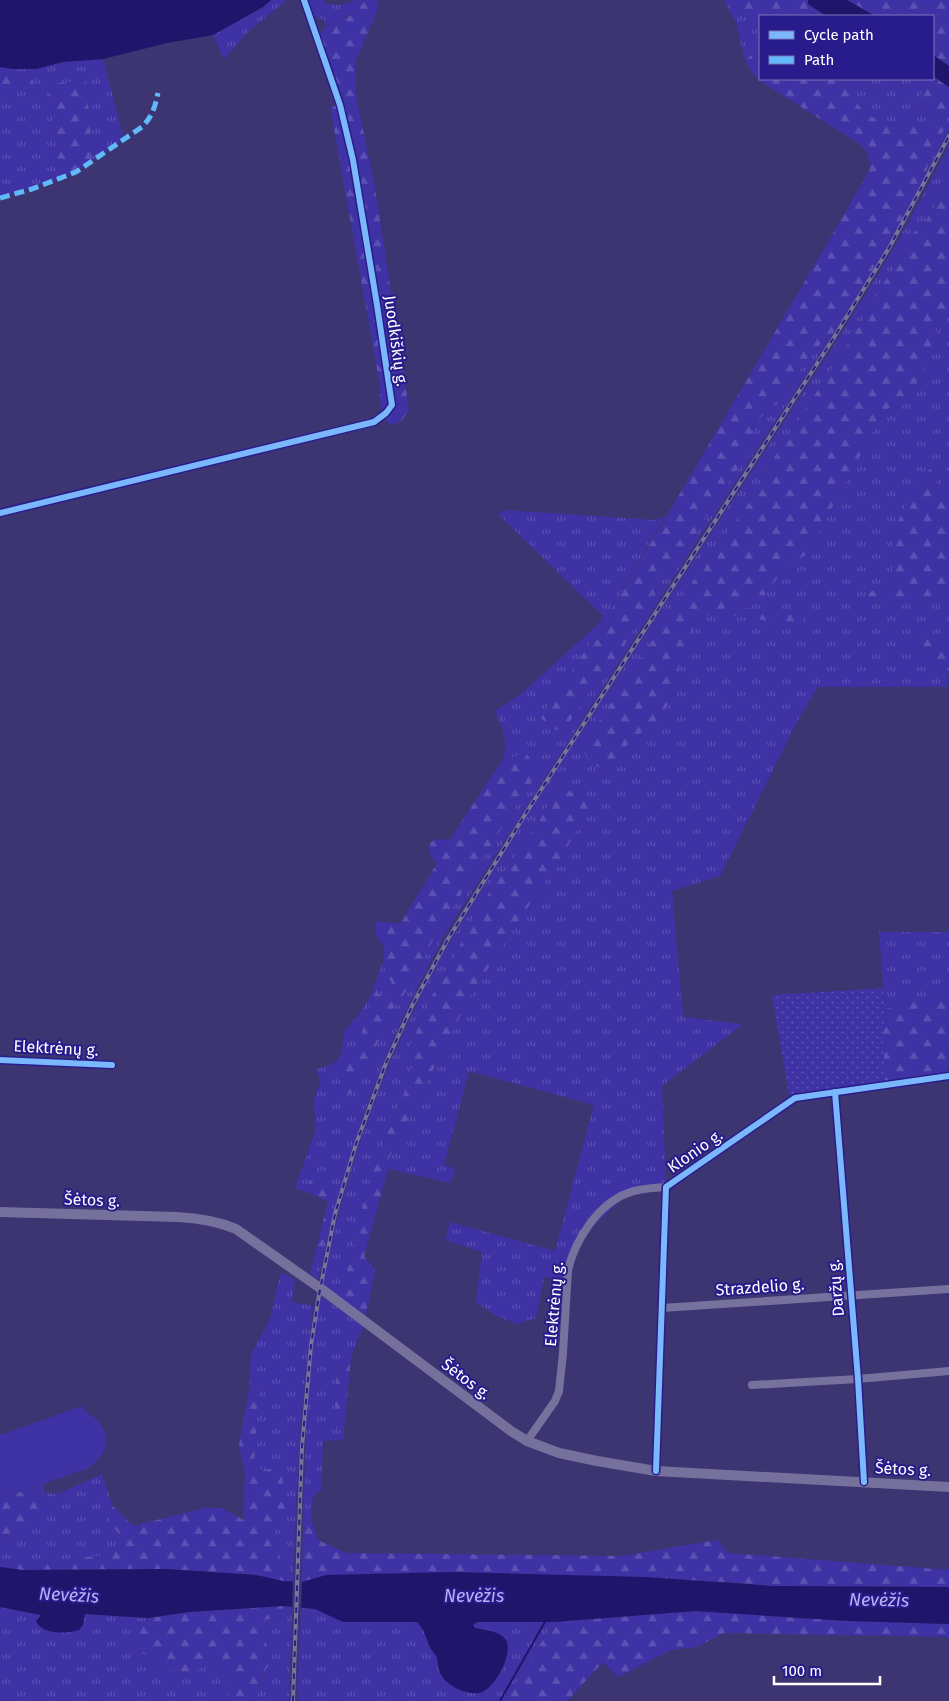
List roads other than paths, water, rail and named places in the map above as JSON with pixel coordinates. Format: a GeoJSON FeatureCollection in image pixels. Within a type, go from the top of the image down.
{"type":"FeatureCollection","features":[{"type":"Feature","properties":{"kind":"main road","name":"Šėtos g."},"geometry":{"type":"LineString","coordinates":[[0,1212],[177,1217],[195,1218],[225,1224],[236,1229],[320,1288],[503,1426],[526,1441],[543,1448],[597,1461],[656,1471],[949,1487]]}},
{"type":"Feature","properties":{"kind":"street","name":"Juodkiškių g."},"geometry":{"type":"LineString","coordinates":[[0,514],[374,422],[386,413],[392,405],[353,160],[340,105],[304,0]]}},
{"type":"Feature","properties":{"kind":"street","name":"Elektrėnų g."},"geometry":{"type":"LineString","coordinates":[[0,1060],[112,1065]]}},
{"type":"Feature","properties":{"kind":"street","name":"Klonio g."},"geometry":{"type":"LineString","coordinates":[[656,1471],[666,1187],[795,1098],[949,1076]]}},
{"type":"Feature","properties":{"kind":"street","name":"Daržų g."},"geometry":{"type":"LineString","coordinates":[[835,1092],[858,1379],[864,1482]]}},
{"type":"Feature","properties":{"kind":"street","name":"Elektrėnų g."},"geometry":{"type":"LineString","coordinates":[[526,1441],[555,1400],[559,1390],[568,1270],[578,1241],[588,1225],[613,1202],[628,1193],[666,1187]]}},
{"type":"Feature","properties":{"kind":"street","name":"Strazdelio g."},"geometry":{"type":"LineString","coordinates":[[662,1308],[949,1289]]}},
{"type":"Feature","properties":{"kind":"street"},"geometry":{"type":"LineString","coordinates":[[752,1385],[858,1379],[949,1371]]}},
{"type":"Feature","properties":{"kind":"water"},"geometry":{"type":"Polygon","coordinates":[[[0,0],[271,0],[263,7],[213,35],[167,43],[103,59],[63,62],[36,69],[12,69],[0,67],[0,0]]]}},
{"type":"Feature","properties":{"kind":"water"},"geometry":{"type":"Polygon","coordinates":[[[808,0],[847,0],[873,15],[824,15],[808,4],[808,0]]]}},
{"type":"Feature","properties":{"kind":"water"},"geometry":{"type":"Polygon","coordinates":[[[934,56],[949,66],[949,87],[934,77],[934,56]]]}},
{"type":"Feature","properties":{"kind":"water","name":"Nevėžis"},"geometry":{"type":"Polygon","coordinates":[[[0,1567],[22,1570],[167,1569],[256,1575],[283,1581],[302,1582],[326,1575],[453,1572],[646,1577],[773,1586],[949,1587],[949,1624],[847,1621],[695,1611],[554,1622],[477,1622],[473,1625],[475,1628],[492,1631],[500,1635],[506,1640],[508,1646],[505,1662],[491,1686],[485,1691],[474,1693],[457,1688],[442,1677],[437,1657],[417,1622],[343,1622],[315,1609],[283,1606],[189,1612],[148,1618],[85,1614],[83,1625],[79,1630],[55,1632],[39,1626],[36,1621],[41,1615],[0,1607],[0,1567]]]}},
{"type":"Feature","properties":{"kind":"waterway"},"geometry":{"type":"LineString","coordinates":[[500,1701],[546,1620]]}},
{"type":"Feature","properties":{"kind":"railway"},"geometry":{"type":"LineString","coordinates":[[293,1701],[302,1447],[311,1345],[335,1214],[356,1144],[386,1063],[412,1006],[448,939],[526,813],[833,339],[889,248],[949,136]]}}]}
